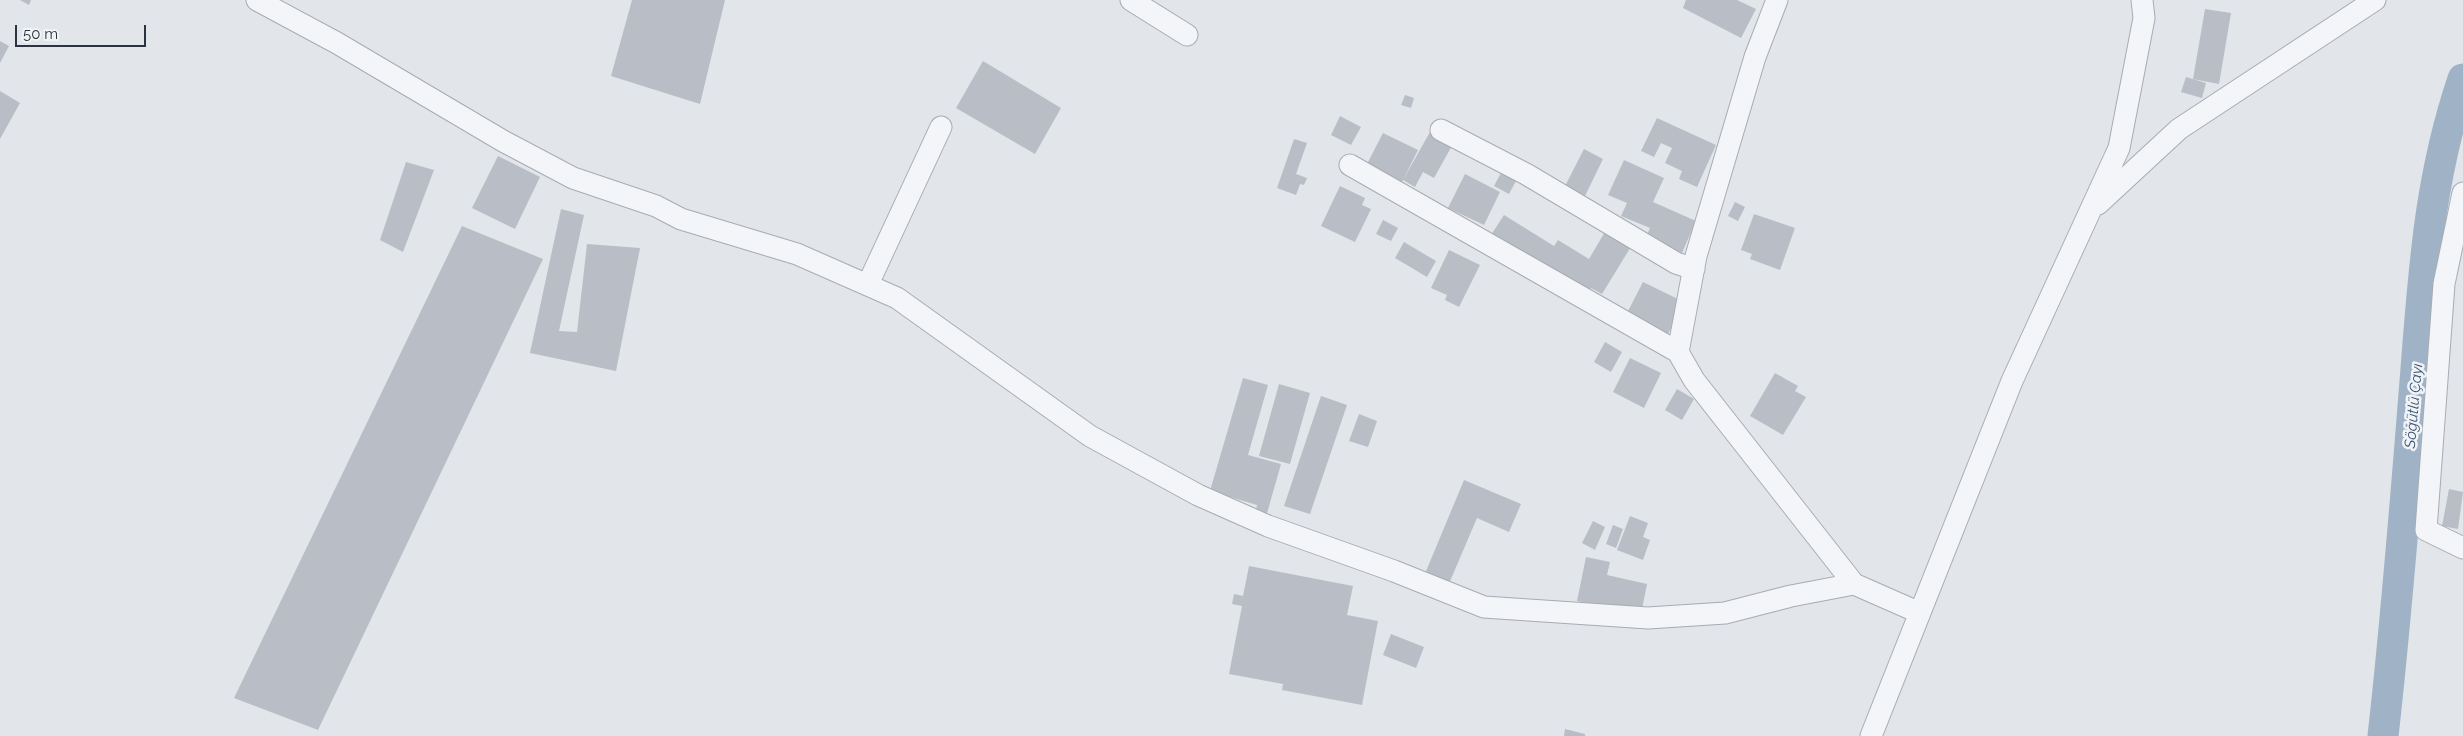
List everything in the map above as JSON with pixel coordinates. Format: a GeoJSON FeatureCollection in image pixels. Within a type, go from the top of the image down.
{"type":"FeatureCollection","features":[{"type":"Feature","properties":{"kind":"street"},"geometry":{"type":"LineString","coordinates":[[257,0],[337,43],[503,141],[573,178],[656,206],[681,219],[797,254],[897,298],[1090,436],[1198,495],[1268,526],[1394,571],[1484,607],[1648,618],[1724,613],[1791,596],[1854,584]]}},
{"type":"Feature","properties":{"kind":"street"},"geometry":{"type":"LineString","coordinates":[[1131,0],[1187,35]]}},
{"type":"Feature","properties":{"kind":"street"},"geometry":{"type":"LineString","coordinates":[[1678,352],[1694,269],[1755,56],[1777,0]]}},
{"type":"Feature","properties":{"kind":"street"},"geometry":{"type":"LineString","coordinates":[[1871,736],[2012,381],[2119,148],[2144,18],[2142,0]]}},
{"type":"Feature","properties":{"kind":"street"},"geometry":{"type":"LineString","coordinates":[[2090,212],[2179,129],[2375,0]]}},
{"type":"Feature","properties":{"kind":"street"},"geometry":{"type":"LineString","coordinates":[[868,284],[941,127]]}},
{"type":"Feature","properties":{"kind":"street"},"geometry":{"type":"LineString","coordinates":[[1441,130],[1526,174],[1676,263],[1694,269]]}},
{"type":"Feature","properties":{"kind":"street"},"geometry":{"type":"LineString","coordinates":[[1350,165],[1678,352],[1694,380],[1854,584],[1920,613]]}},
{"type":"Feature","properties":{"kind":"street"},"geometry":{"type":"LineString","coordinates":[[2463,193],[2444,284],[2426,530],[2463,548]]}},
{"type":"Feature","properties":{"kind":"building"},"geometry":{"type":"Polygon","coordinates":[[[20,0],[31,0],[29,5],[20,0]]]}},
{"type":"Feature","properties":{"kind":"building"},"geometry":{"type":"Polygon","coordinates":[[[632,0],[725,0],[700,104],[611,76],[632,0]]]}},
{"type":"Feature","properties":{"kind":"building"},"geometry":{"type":"Polygon","coordinates":[[[1686,0],[1737,0],[1756,9],[1741,38],[1683,8],[1686,0]]]}},
{"type":"Feature","properties":{"kind":"building"},"geometry":{"type":"Polygon","coordinates":[[[2205,9],[2231,13],[2219,84],[2193,79],[2205,9]]]}},
{"type":"Feature","properties":{"kind":"building"},"geometry":{"type":"Polygon","coordinates":[[[0,41],[9,46],[0,63],[0,41]]]}},
{"type":"Feature","properties":{"kind":"building"},"geometry":{"type":"Polygon","coordinates":[[[983,61],[1061,108],[1035,154],[956,108],[983,61]]]}},
{"type":"Feature","properties":{"kind":"building"},"geometry":{"type":"Polygon","coordinates":[[[2186,77],[2206,83],[2202,98],[2181,92],[2186,77]]]}},
{"type":"Feature","properties":{"kind":"building"},"geometry":{"type":"Polygon","coordinates":[[[0,91],[20,103],[0,139],[0,91]]]}},
{"type":"Feature","properties":{"kind":"building"},"geometry":{"type":"Polygon","coordinates":[[[1405,95],[1414,98],[1411,108],[1401,105],[1405,95]]]}},
{"type":"Feature","properties":{"kind":"building"},"geometry":{"type":"Polygon","coordinates":[[[1340,116],[1361,127],[1351,145],[1331,135],[1340,116]]]}},
{"type":"Feature","properties":{"kind":"building"},"geometry":{"type":"Polygon","coordinates":[[[1657,118],[1716,145],[1697,187],[1679,179],[1682,171],[1665,163],[1672,148],[1661,143],[1654,157],[1641,151],[1657,118]]]}},
{"type":"Feature","properties":{"kind":"building"},"geometry":{"type":"Polygon","coordinates":[[[1430,132],[1453,144],[1434,178],[1423,172],[1415,187],[1403,180],[1430,132]]]}},
{"type":"Feature","properties":{"kind":"building"},"geometry":{"type":"Polygon","coordinates":[[[1383,133],[1418,150],[1402,182],[1367,164],[1383,133]]]}},
{"type":"Feature","properties":{"kind":"building"},"geometry":{"type":"Polygon","coordinates":[[[1294,139],[1307,143],[1296,174],[1307,178],[1304,185],[1300,184],[1296,195],[1277,188],[1294,139]]]}},
{"type":"Feature","properties":{"kind":"building"},"geometry":{"type":"Polygon","coordinates":[[[1584,149],[1603,159],[1583,200],[1563,190],[1584,149]]]}},
{"type":"Feature","properties":{"kind":"building"},"geometry":{"type":"Polygon","coordinates":[[[498,156],[540,177],[515,229],[472,208],[498,156]]]}},
{"type":"Feature","properties":{"kind":"building"},"geometry":{"type":"Polygon","coordinates":[[[1624,160],[1664,178],[1653,202],[1696,221],[1682,253],[1646,237],[1650,228],[1621,216],[1627,203],[1608,195],[1624,160]]]}},
{"type":"Feature","properties":{"kind":"building"},"geometry":{"type":"Polygon","coordinates":[[[406,162],[434,170],[403,252],[380,240],[406,162]]]}},
{"type":"Feature","properties":{"kind":"building"},"geometry":{"type":"Polygon","coordinates":[[[1503,169],[1518,177],[1509,194],[1494,186],[1503,169]]]}},
{"type":"Feature","properties":{"kind":"building"},"geometry":{"type":"Polygon","coordinates":[[[1465,174],[1500,192],[1484,225],[1448,208],[1465,174]]]}},
{"type":"Feature","properties":{"kind":"building"},"geometry":{"type":"Polygon","coordinates":[[[1340,186],[1365,198],[1362,205],[1371,209],[1355,242],[1321,226],[1340,186]]]}},
{"type":"Feature","properties":{"kind":"building"},"geometry":{"type":"Polygon","coordinates":[[[1735,202],[1745,207],[1738,221],[1728,216],[1735,202]]]}},
{"type":"Feature","properties":{"kind":"building"},"geometry":{"type":"Polygon","coordinates":[[[561,209],[584,215],[559,331],[577,332],[587,244],[640,248],[616,371],[530,353],[561,209]]]}},
{"type":"Feature","properties":{"kind":"building"},"geometry":{"type":"Polygon","coordinates":[[[1754,214],[1795,228],[1780,270],[1750,259],[1752,254],[1741,250],[1754,214]]]}},
{"type":"Feature","properties":{"kind":"building"},"geometry":{"type":"Polygon","coordinates":[[[1504,215],[1554,246],[1558,240],[1589,259],[1606,230],[1632,245],[1602,294],[1591,288],[1588,294],[1491,235],[1504,215]]]}},
{"type":"Feature","properties":{"kind":"building"},"geometry":{"type":"Polygon","coordinates":[[[1383,220],[1398,228],[1391,241],[1376,234],[1383,220]]]}},
{"type":"Feature","properties":{"kind":"building"},"geometry":{"type":"Polygon","coordinates":[[[462,226],[543,259],[318,730],[234,698],[462,226]]]}},
{"type":"Feature","properties":{"kind":"building"},"geometry":{"type":"Polygon","coordinates":[[[1404,242],[1436,261],[1427,277],[1395,258],[1404,242]]]}},
{"type":"Feature","properties":{"kind":"building"},"geometry":{"type":"Polygon","coordinates":[[[1449,250],[1480,265],[1459,307],[1445,300],[1447,295],[1431,288],[1449,250]]]}},
{"type":"Feature","properties":{"kind":"building"},"geometry":{"type":"Polygon","coordinates":[[[1643,282],[1684,302],[1667,336],[1626,315],[1643,282]]]}},
{"type":"Feature","properties":{"kind":"building"},"geometry":{"type":"Polygon","coordinates":[[[1605,342],[1622,352],[1611,372],[1594,362],[1605,342]]]}},
{"type":"Feature","properties":{"kind":"building"},"geometry":{"type":"Polygon","coordinates":[[[1630,358],[1661,373],[1644,408],[1613,392],[1630,358]]]}},
{"type":"Feature","properties":{"kind":"building"},"geometry":{"type":"Polygon","coordinates":[[[1775,373],[1798,386],[1795,391],[1806,397],[1783,435],[1750,416],[1775,373]]]}},
{"type":"Feature","properties":{"kind":"building"},"geometry":{"type":"Polygon","coordinates":[[[1243,378],[1268,385],[1248,455],[1281,464],[1266,517],[1255,514],[1257,505],[1210,491],[1243,378]]]}},
{"type":"Feature","properties":{"kind":"building"},"geometry":{"type":"Polygon","coordinates":[[[1279,384],[1310,393],[1290,464],[1259,456],[1279,384]]]}},
{"type":"Feature","properties":{"kind":"building"},"geometry":{"type":"Polygon","coordinates":[[[1677,389],[1694,399],[1682,420],[1665,410],[1677,389]]]}},
{"type":"Feature","properties":{"kind":"building"},"geometry":{"type":"Polygon","coordinates":[[[1321,396],[1347,405],[1310,514],[1284,506],[1321,396]]]}},
{"type":"Feature","properties":{"kind":"building"},"geometry":{"type":"Polygon","coordinates":[[[1359,414],[1377,421],[1368,447],[1349,441],[1359,414]]]}},
{"type":"Feature","properties":{"kind":"building"},"geometry":{"type":"Polygon","coordinates":[[[1464,480],[1521,504],[1509,532],[1477,518],[1448,586],[1424,576],[1464,480]]]}},
{"type":"Feature","properties":{"kind":"building"},"geometry":{"type":"Polygon","coordinates":[[[2449,489],[2463,492],[2458,529],[2442,526],[2449,489]]]}},
{"type":"Feature","properties":{"kind":"building"},"geometry":{"type":"Polygon","coordinates":[[[1630,516],[1648,523],[1643,537],[1650,540],[1643,560],[1617,550],[1630,516]]]}},
{"type":"Feature","properties":{"kind":"building"},"geometry":{"type":"Polygon","coordinates":[[[1593,521],[1605,527],[1595,550],[1582,543],[1593,521]]]}},
{"type":"Feature","properties":{"kind":"building"},"geometry":{"type":"Polygon","coordinates":[[[1613,525],[1623,529],[1616,548],[1606,544],[1613,525]]]}},
{"type":"Feature","properties":{"kind":"building"},"geometry":{"type":"Polygon","coordinates":[[[1586,557],[1610,562],[1607,575],[1647,584],[1641,614],[1577,601],[1586,557]]]}},
{"type":"Feature","properties":{"kind":"building"},"geometry":{"type":"Polygon","coordinates":[[[1249,566],[1353,586],[1347,615],[1378,621],[1362,705],[1282,690],[1283,684],[1229,674],[1242,606],[1232,604],[1234,594],[1243,596],[1249,566]]]}},
{"type":"Feature","properties":{"kind":"building"},"geometry":{"type":"Polygon","coordinates":[[[1391,634],[1424,647],[1416,668],[1383,655],[1391,634]]]}},
{"type":"Feature","properties":{"kind":"building"},"geometry":{"type":"Polygon","coordinates":[[[1565,729],[1585,734],[1585,736],[1564,736],[1565,729]]]}},
{"type":"Feature","properties":{"kind":"waterway","name":"Söğütlü Çayı"},"geometry":{"type":"LineString","coordinates":[[2383,736],[2428,235],[2441,157],[2463,79]]}}]}
